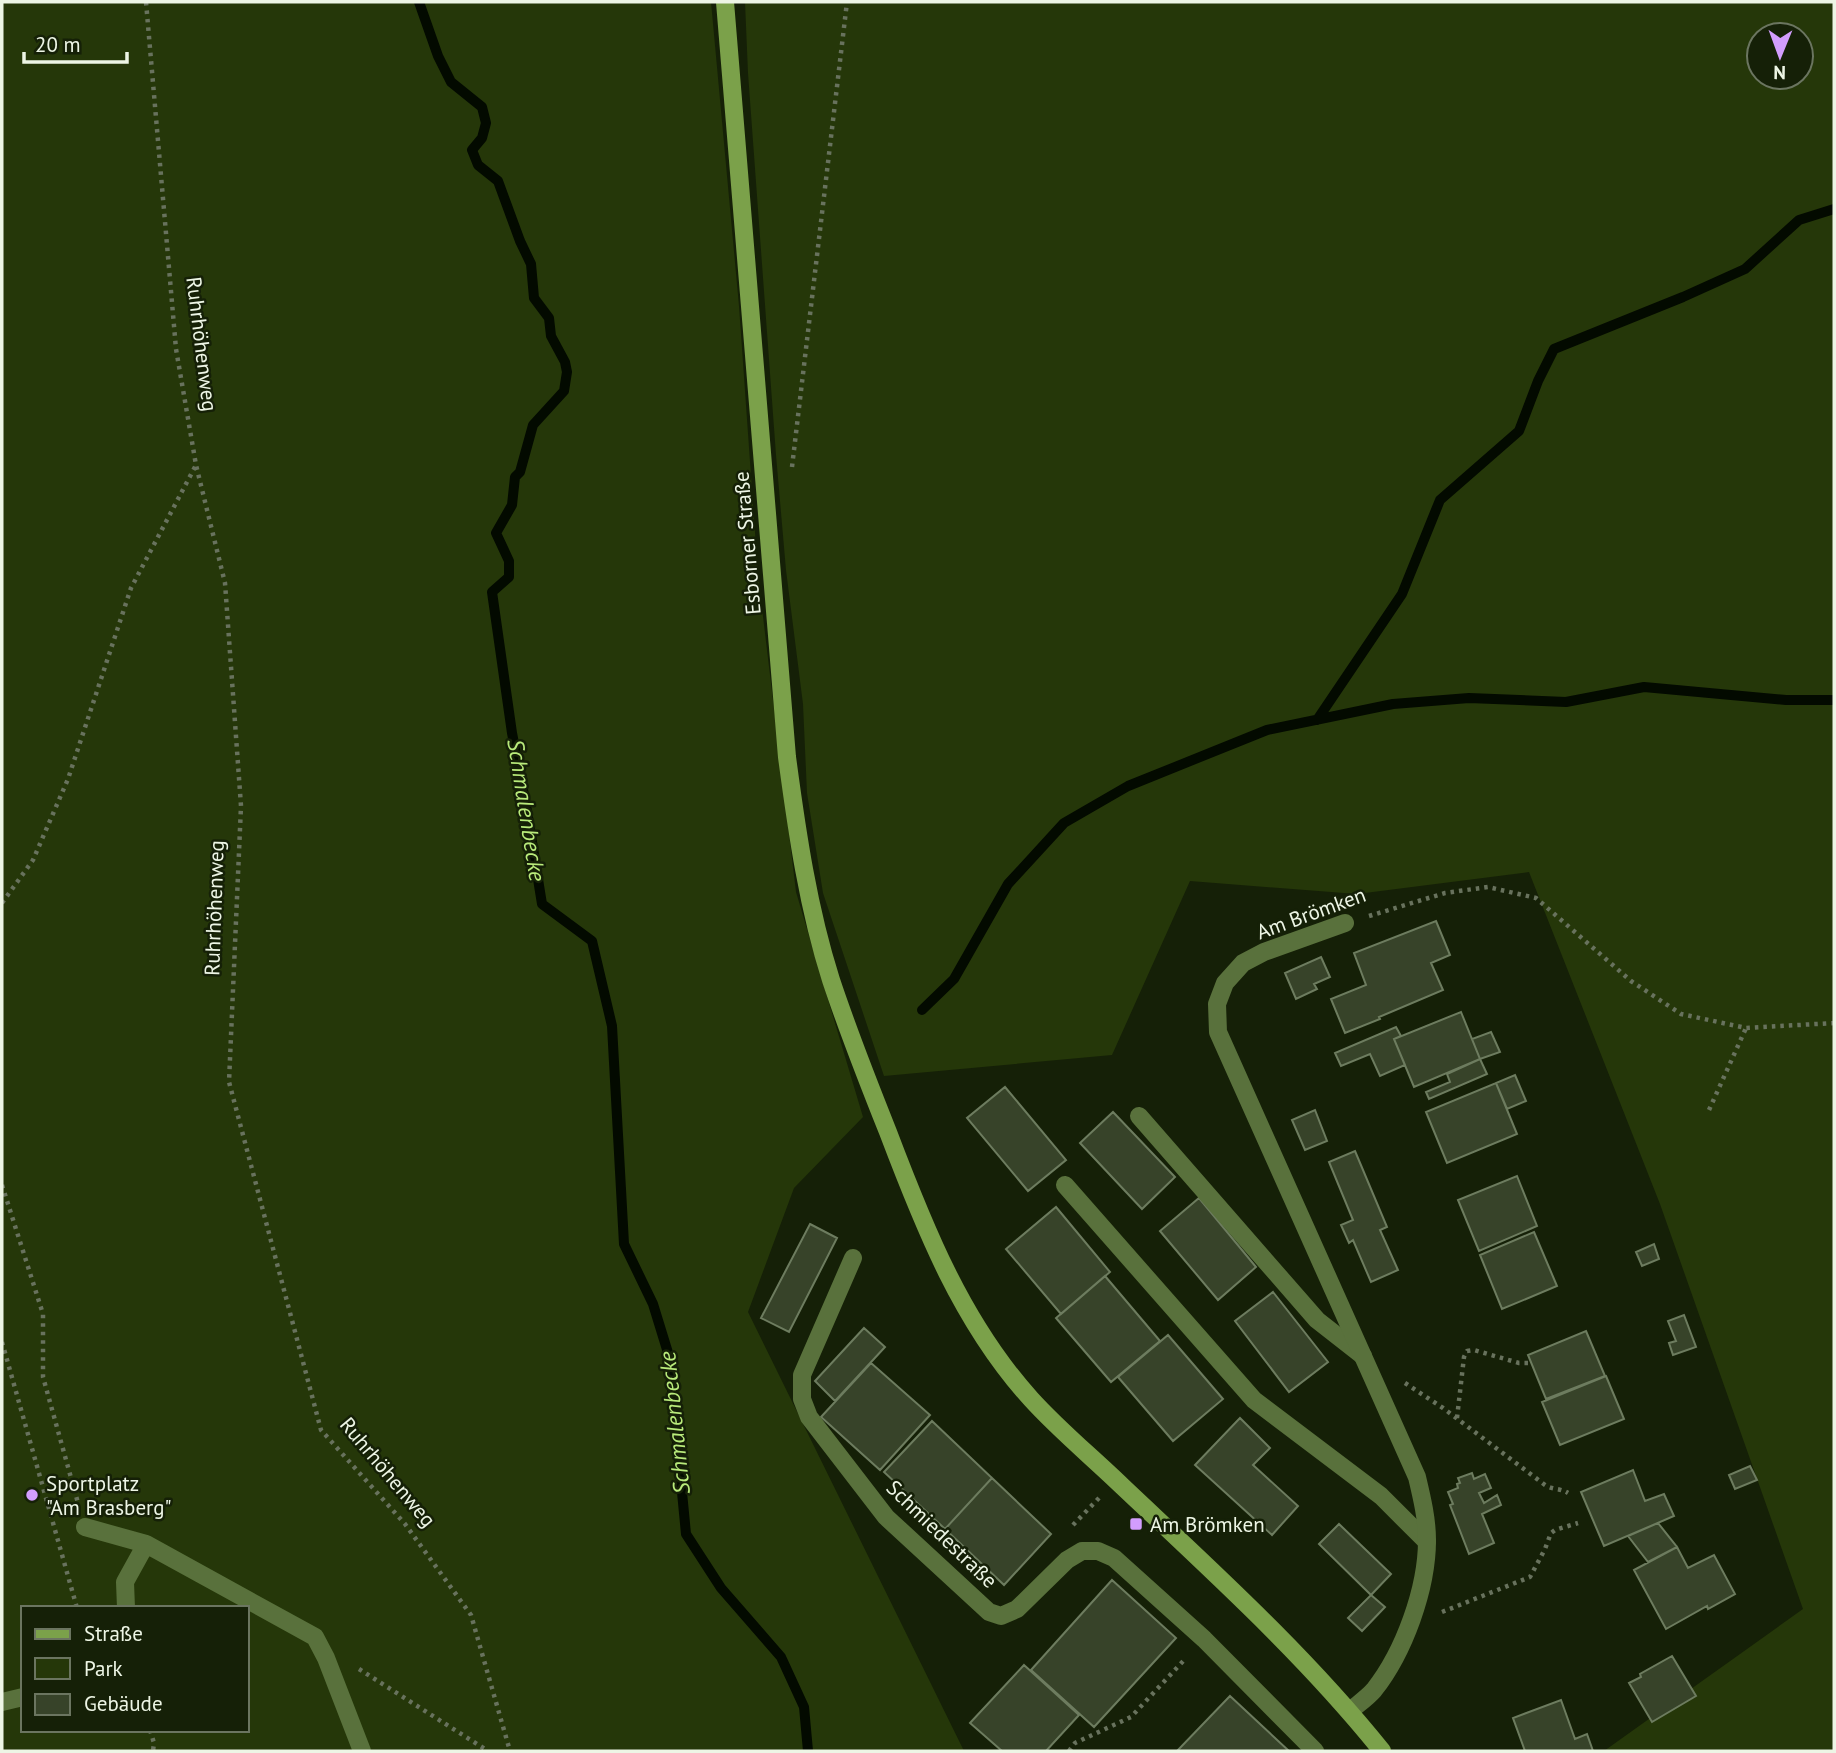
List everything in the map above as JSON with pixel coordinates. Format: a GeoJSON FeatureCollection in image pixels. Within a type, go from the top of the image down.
{"type":"FeatureCollection","features":[{"type":"Feature","properties":{"kind":"main road","name":"Esborner Straße"},"geometry":{"type":"LineString","coordinates":[[725,2],[793,807],[807,883],[831,979],[865,1072],[918,1213],[951,1283],[988,1346],[1032,1399],[1274,1633],[1350,1711]]}},
{"type":"Feature","properties":{"kind":"main road"},"geometry":{"type":"LineString","coordinates":[[1350,1711],[1382,1751]]}},
{"type":"Feature","properties":{"kind":"street","name":"Am Brömken"},"geometry":{"type":"LineString","coordinates":[[1345,923],[1264,952],[1243,963],[1225,983],[1217,1004],[1218,1032],[1417,1477],[1424,1504],[1427,1542],[1420,1593],[1401,1645],[1389,1668],[1373,1691],[1350,1711]]}},
{"type":"Feature","properties":{"kind":"street"},"geometry":{"type":"LineString","coordinates":[[1139,1116],[1317,1320],[1366,1364]]}},
{"type":"Feature","properties":{"kind":"street"},"geometry":{"type":"LineString","coordinates":[[1065,1185],[1254,1400],[1381,1496],[1427,1542]]}},
{"type":"Feature","properties":{"kind":"street","name":"Schmiedestraße"},"geometry":{"type":"LineString","coordinates":[[853,1258],[802,1375],[802,1399],[809,1417],[886,1517],[989,1612],[1001,1616],[1017,1609],[1067,1560],[1082,1551],[1098,1551],[1114,1558],[1204,1639],[1315,1751]]}},
{"type":"Feature","properties":{"kind":"street"},"geometry":{"type":"LineString","coordinates":[[85,1527],[146,1544],[315,1637],[326,1658],[362,1751]]}},
{"type":"Feature","properties":{"kind":"street"},"geometry":{"type":"LineString","coordinates":[[126,1606],[125,1582],[146,1544]]}},
{"type":"Feature","properties":{"kind":"street"},"geometry":{"type":"LineString","coordinates":[[2,1702],[21,1697]]}},
{"type":"Feature","properties":{"kind":"path","name":"Ruhrhöhenweg"},"geometry":{"type":"LineString","coordinates":[[146,2],[176,349],[196,465],[225,583],[241,806],[229,1082],[321,1430],[405,1524],[471,1615],[510,1751]]}},
{"type":"Feature","properties":{"kind":"path"},"geometry":{"type":"LineString","coordinates":[[792,470],[848,2]]}},
{"type":"Feature","properties":{"kind":"path"},"geometry":{"type":"LineString","coordinates":[[2,903],[33,860],[68,779],[131,588],[196,465]]}},
{"type":"Feature","properties":{"kind":"path","name":"Am Brömken"},"geometry":{"type":"LineString","coordinates":[[1345,923],[1446,892],[1488,887],[1536,898],[1632,981],[1681,1014],[1746,1028],[1834,1023]]}},
{"type":"Feature","properties":{"kind":"path"},"geometry":{"type":"LineString","coordinates":[[1709,1110],[1746,1028]]}},
{"type":"Feature","properties":{"kind":"path"},"geometry":{"type":"LineString","coordinates":[[2,1185],[43,1314],[43,1377],[85,1527]]}},
{"type":"Feature","properties":{"kind":"path"},"geometry":{"type":"LineString","coordinates":[[2,1342],[76,1606]]}},
{"type":"Feature","properties":{"kind":"path"},"geometry":{"type":"LineString","coordinates":[[1457,1419],[1467,1351],[1474,1350],[1519,1363],[1531,1363]]}},
{"type":"Feature","properties":{"kind":"path"},"geometry":{"type":"LineString","coordinates":[[1366,1364],[1406,1384],[1551,1489],[1562,1489],[1568,1493]]}},
{"type":"Feature","properties":{"kind":"path"},"geometry":{"type":"LineString","coordinates":[[1434,1620],[1443,1611],[1530,1577],[1551,1533],[1578,1523]]}},
{"type":"Feature","properties":{"kind":"path"},"geometry":{"type":"LineString","coordinates":[[1069,1751],[1075,1743],[1131,1717],[1204,1639]]}},
{"type":"Feature","properties":{"kind":"path"},"geometry":{"type":"LineString","coordinates":[[357,1667],[488,1751]]}},
{"type":"Feature","properties":{"kind":"path"},"geometry":{"type":"LineString","coordinates":[[151,1732],[153,1751]]}},
{"type":"Feature","properties":{"kind":"green space"},"geometry":{"type":"Polygon","coordinates":[[[2,2],[711,2],[739,306],[758,575],[796,892],[863,1117],[794,1188],[748,1312],[964,1751],[2,1751],[2,2]]]}},
{"type":"Feature","properties":{"kind":"green space"},"geometry":{"type":"Polygon","coordinates":[[[745,2],[1834,2],[1834,1751],[1604,1751],[1803,1609],[1660,1204],[1529,872],[1357,894],[1190,881],[1112,1055],[884,1076],[823,893],[807,793],[803,704],[786,570],[745,2]]]}},
{"type":"Feature","properties":{"kind":"building"},"geometry":{"type":"Polygon","coordinates":[[[1436,921],[1450,955],[1431,963],[1443,990],[1345,1033],[1331,999],[1366,985],[1354,953],[1436,921]]]}},
{"type":"Feature","properties":{"kind":"building"},"geometry":{"type":"Polygon","coordinates":[[[1321,957],[1330,977],[1314,984],[1317,989],[1296,999],[1285,973],[1321,957]]]}},
{"type":"Feature","properties":{"kind":"building"},"geometry":{"type":"Polygon","coordinates":[[[1461,1012],[1480,1059],[1414,1087],[1394,1039],[1461,1012]]]}},
{"type":"Feature","properties":{"kind":"building"},"geometry":{"type":"Polygon","coordinates":[[[1396,1027],[1401,1036],[1394,1039],[1405,1065],[1380,1076],[1370,1054],[1341,1066],[1335,1053],[1396,1027]]]}},
{"type":"Feature","properties":{"kind":"building"},"geometry":{"type":"Polygon","coordinates":[[[1491,1032],[1500,1052],[1480,1059],[1472,1039],[1491,1032]]]}},
{"type":"Feature","properties":{"kind":"building"},"geometry":{"type":"Polygon","coordinates":[[[1480,1059],[1487,1074],[1429,1099],[1426,1092],[1450,1082],[1447,1074],[1480,1059]]]}},
{"type":"Feature","properties":{"kind":"building"},"geometry":{"type":"Polygon","coordinates":[[[1515,1075],[1526,1101],[1507,1109],[1496,1083],[1515,1075]]]}},
{"type":"Feature","properties":{"kind":"building"},"geometry":{"type":"Polygon","coordinates":[[[1496,1083],[1517,1134],[1447,1163],[1426,1112],[1496,1083]]]}},
{"type":"Feature","properties":{"kind":"building"},"geometry":{"type":"Polygon","coordinates":[[[1005,1087],[1066,1160],[1028,1191],[967,1118],[1005,1087]]]}},
{"type":"Feature","properties":{"kind":"building"},"geometry":{"type":"Polygon","coordinates":[[[1315,1110],[1327,1141],[1305,1150],[1292,1120],[1315,1110]]]}},
{"type":"Feature","properties":{"kind":"building"},"geometry":{"type":"Polygon","coordinates":[[[1113,1112],[1175,1177],[1142,1209],[1080,1143],[1113,1112]]]}},
{"type":"Feature","properties":{"kind":"building"},"geometry":{"type":"Polygon","coordinates":[[[1355,1151],[1387,1227],[1380,1230],[1398,1270],[1371,1282],[1353,1240],[1349,1243],[1341,1225],[1353,1220],[1329,1162],[1355,1151]]]}},
{"type":"Feature","properties":{"kind":"building"},"geometry":{"type":"Polygon","coordinates":[[[1517,1176],[1537,1226],[1479,1251],[1458,1200],[1517,1176]]]}},
{"type":"Feature","properties":{"kind":"building"},"geometry":{"type":"Polygon","coordinates":[[[1199,1198],[1256,1267],[1218,1300],[1160,1231],[1199,1198]]]}},
{"type":"Feature","properties":{"kind":"building"},"geometry":{"type":"Polygon","coordinates":[[[1056,1207],[1110,1272],[1061,1314],[1006,1249],[1056,1207]]]}},
{"type":"Feature","properties":{"kind":"building"},"geometry":{"type":"Polygon","coordinates":[[[810,1224],[837,1238],[789,1332],[761,1318],[810,1224]]]}},
{"type":"Feature","properties":{"kind":"building"},"geometry":{"type":"Polygon","coordinates":[[[1534,1232],[1557,1286],[1502,1309],[1480,1255],[1534,1232]]]}},
{"type":"Feature","properties":{"kind":"building"},"geometry":{"type":"Polygon","coordinates":[[[1654,1244],[1659,1259],[1642,1266],[1636,1252],[1654,1244]]]}},
{"type":"Feature","properties":{"kind":"building"},"geometry":{"type":"Polygon","coordinates":[[[1105,1276],[1160,1341],[1111,1382],[1056,1318],[1105,1276]]]}},
{"type":"Feature","properties":{"kind":"building"},"geometry":{"type":"Polygon","coordinates":[[[1273,1292],[1328,1362],[1289,1392],[1235,1321],[1273,1292]]]}},
{"type":"Feature","properties":{"kind":"building"},"geometry":{"type":"Polygon","coordinates":[[[1684,1315],[1696,1347],[1673,1355],[1669,1343],[1676,1341],[1668,1321],[1684,1315]]]}},
{"type":"Feature","properties":{"kind":"building"},"geometry":{"type":"Polygon","coordinates":[[[864,1328],[885,1347],[835,1401],[815,1381],[864,1328]]]}},
{"type":"Feature","properties":{"kind":"building"},"geometry":{"type":"Polygon","coordinates":[[[1586,1331],[1605,1376],[1546,1399],[1528,1355],[1586,1331]]]}},
{"type":"Feature","properties":{"kind":"building"},"geometry":{"type":"Polygon","coordinates":[[[1168,1335],[1223,1399],[1173,1441],[1118,1377],[1168,1335]]]}},
{"type":"Feature","properties":{"kind":"building"},"geometry":{"type":"Polygon","coordinates":[[[871,1363],[930,1415],[880,1470],[821,1417],[871,1363]]]}},
{"type":"Feature","properties":{"kind":"building"},"geometry":{"type":"Polygon","coordinates":[[[1606,1376],[1624,1419],[1560,1445],[1542,1402],[1606,1376]]]}},
{"type":"Feature","properties":{"kind":"building"},"geometry":{"type":"Polygon","coordinates":[[[1240,1418],[1270,1448],[1253,1465],[1298,1506],[1272,1535],[1195,1465],[1240,1418]]]}},
{"type":"Feature","properties":{"kind":"building"},"geometry":{"type":"Polygon","coordinates":[[[932,1421],[992,1478],[945,1529],[884,1472],[932,1421]]]}},
{"type":"Feature","properties":{"kind":"building"},"geometry":{"type":"Polygon","coordinates":[[[1750,1466],[1757,1480],[1735,1489],[1729,1475],[1750,1466]]]}},
{"type":"Feature","properties":{"kind":"building"},"geometry":{"type":"Polygon","coordinates":[[[1633,1470],[1645,1501],[1664,1494],[1674,1516],[1604,1546],[1581,1492],[1633,1470]]]}},
{"type":"Feature","properties":{"kind":"building"},"geometry":{"type":"Polygon","coordinates":[[[1472,1473],[1474,1479],[1485,1474],[1491,1488],[1479,1493],[1484,1503],[1497,1495],[1501,1505],[1482,1514],[1494,1543],[1469,1554],[1450,1505],[1453,1504],[1448,1492],[1458,1488],[1458,1478],[1472,1473]]]}},
{"type":"Feature","properties":{"kind":"building"},"geometry":{"type":"Polygon","coordinates":[[[992,1478],[1051,1534],[1004,1585],[945,1529],[992,1478]]]}},
{"type":"Feature","properties":{"kind":"building"},"geometry":{"type":"Polygon","coordinates":[[[1658,1523],[1677,1547],[1648,1562],[1628,1536],[1658,1523]]]}},
{"type":"Feature","properties":{"kind":"building"},"geometry":{"type":"Polygon","coordinates":[[[1339,1524],[1391,1574],[1371,1595],[1319,1544],[1339,1524]]]}},
{"type":"Feature","properties":{"kind":"building"},"geometry":{"type":"Polygon","coordinates":[[[1677,1547],[1688,1568],[1714,1555],[1735,1594],[1666,1629],[1634,1570],[1677,1547]]]}},
{"type":"Feature","properties":{"kind":"building"},"geometry":{"type":"Polygon","coordinates":[[[1112,1580],[1176,1638],[1094,1727],[1031,1670],[1112,1580]]]}},
{"type":"Feature","properties":{"kind":"building"},"geometry":{"type":"Polygon","coordinates":[[[1371,1595],[1385,1607],[1362,1631],[1348,1618],[1371,1595]]]}},
{"type":"Feature","properties":{"kind":"building"},"geometry":{"type":"Polygon","coordinates":[[[1672,1656],[1696,1696],[1652,1722],[1629,1683],[1672,1656]]]}},
{"type":"Feature","properties":{"kind":"building"},"geometry":{"type":"Polygon","coordinates":[[[1024,1665],[1079,1715],[1046,1751],[1002,1751],[970,1723],[1024,1665]]]}},
{"type":"Feature","properties":{"kind":"building"},"geometry":{"type":"Polygon","coordinates":[[[1230,1696],[1289,1751],[1177,1751],[1230,1696]]]}},
{"type":"Feature","properties":{"kind":"building"},"geometry":{"type":"Polygon","coordinates":[[[1561,1700],[1575,1739],[1587,1734],[1593,1751],[1525,1751],[1513,1718],[1561,1700]]]}},
{"type":"Feature","properties":{"kind":"waterway","name":"Schmalenbecke"},"geometry":{"type":"LineString","coordinates":[[419,2],[438,56],[451,82],[482,107],[486,123],[482,138],[472,150],[478,165],[498,181],[531,264],[534,298],[549,318],[551,336],[565,362],[567,372],[564,391],[533,425],[520,472],[515,477],[512,505],[496,533],[509,561],[509,577],[492,592],[512,733],[542,904],[592,941],[612,1026],[624,1244],[653,1304],[669,1356],[686,1534],[721,1588],[781,1657],[804,1707],[808,1751]]}},
{"type":"Feature","properties":{"kind":"waterway"},"geometry":{"type":"LineString","coordinates":[[1317,720],[1402,594],[1440,500],[1519,431],[1538,381],[1554,349],[1745,269],[1799,220],[1834,209]]}},
{"type":"Feature","properties":{"kind":"waterway"},"geometry":{"type":"LineString","coordinates":[[922,1010],[954,979],[1008,884],[1064,823],[1128,786],[1267,730],[1393,704],[1469,698],[1566,702],[1644,687],[1786,700],[1834,700]]}},
{"type":"Feature","properties":{"kind":"place","name":"Sportplatz \"Am Brasberg\""},"geometry":{"type":"Point","coordinates":[32,1495]}},
{"type":"Feature","properties":{"kind":"place","name":"Am Brömken"},"geometry":{"type":"Point","coordinates":[1136,1524]}}]}
